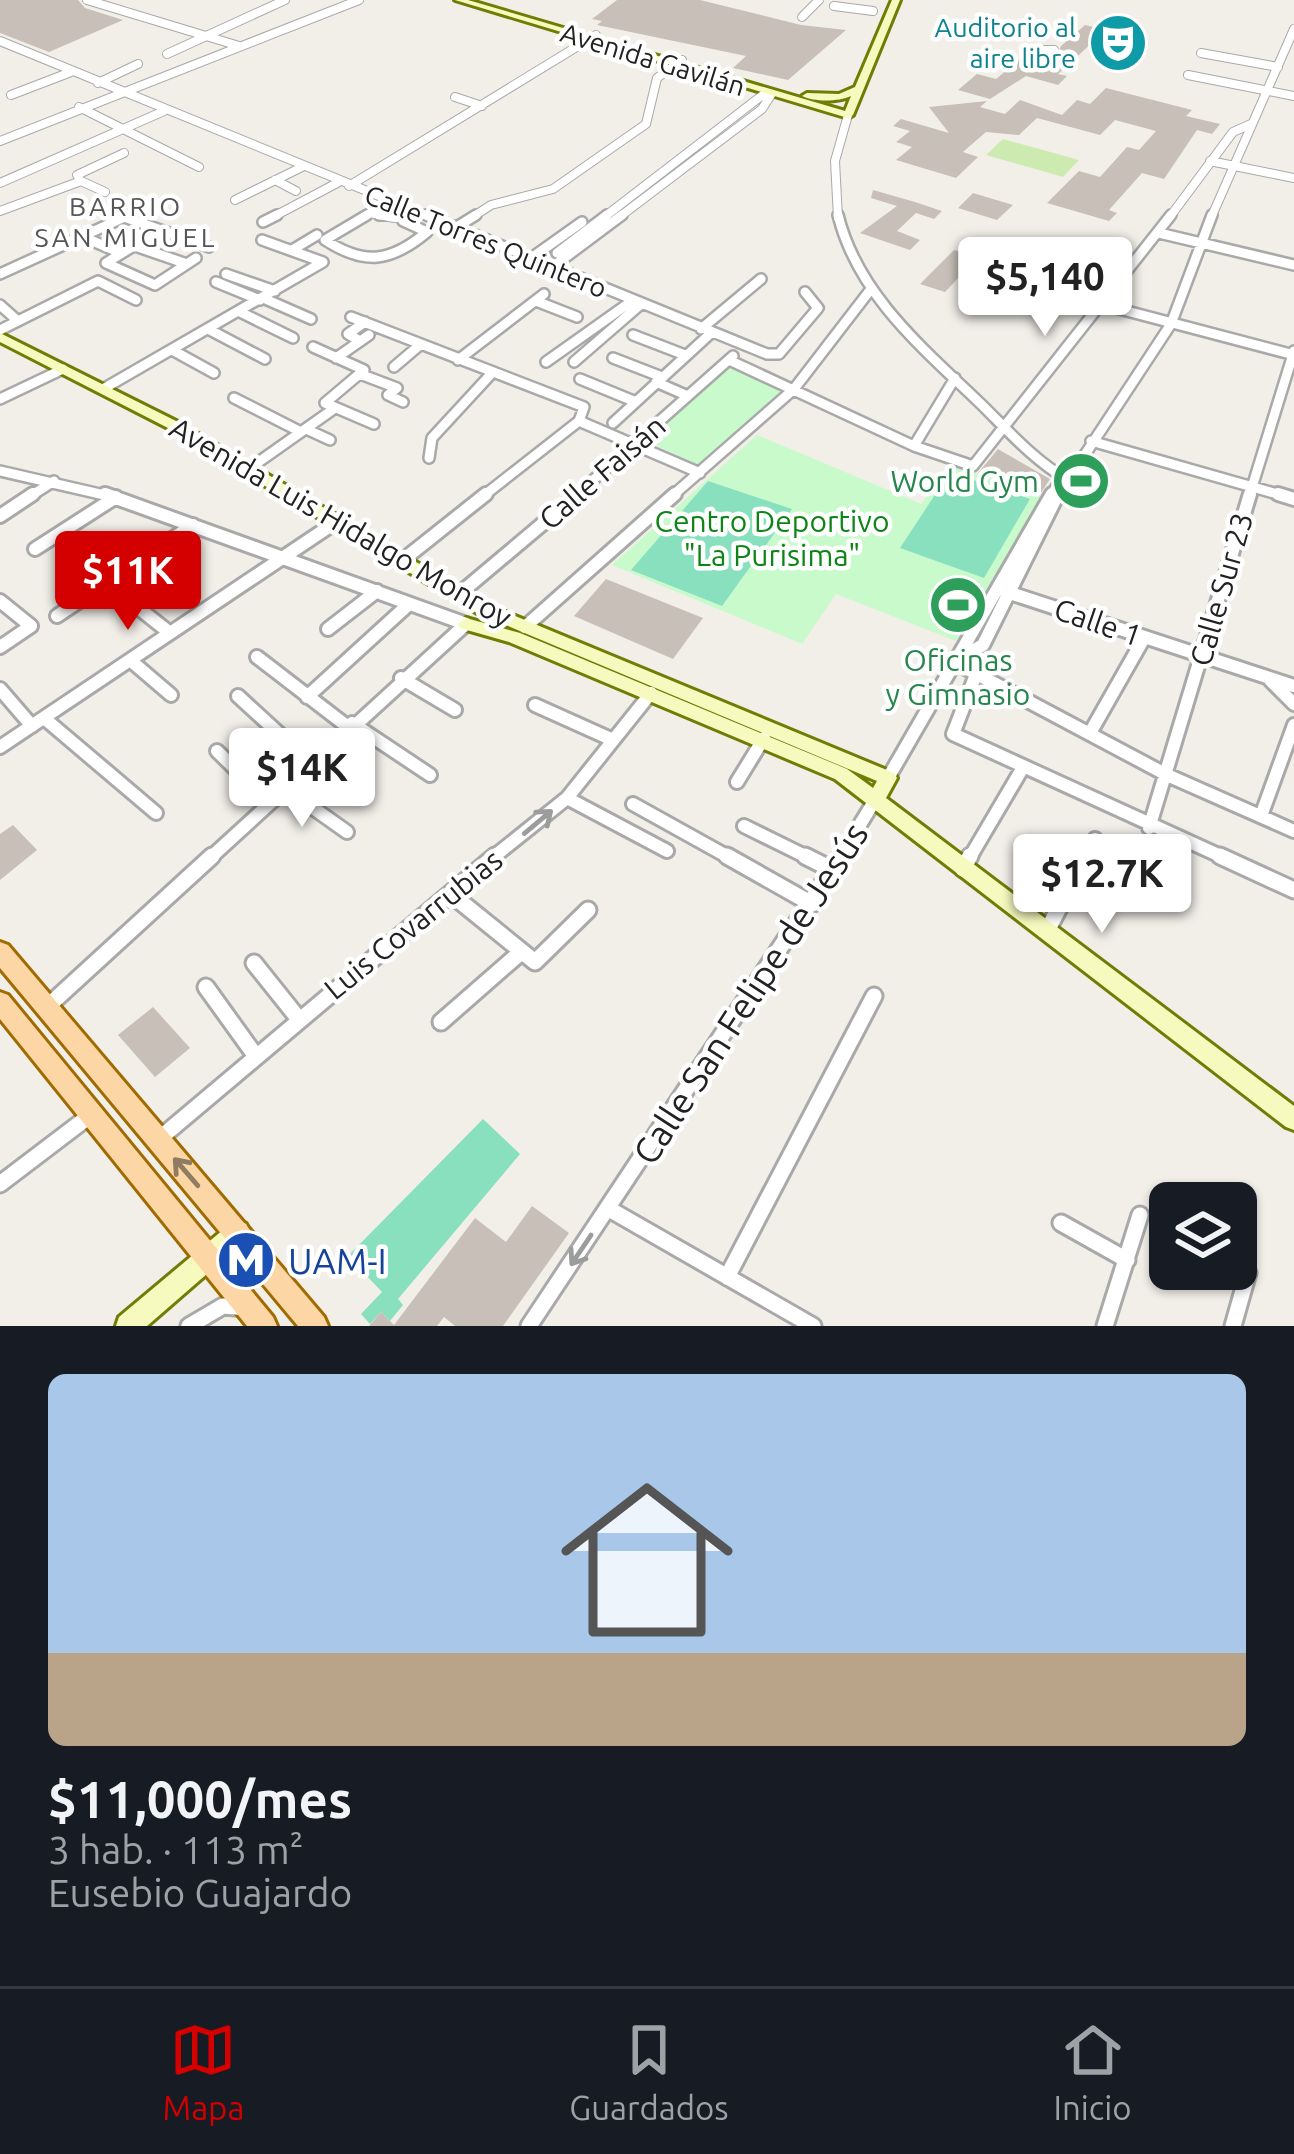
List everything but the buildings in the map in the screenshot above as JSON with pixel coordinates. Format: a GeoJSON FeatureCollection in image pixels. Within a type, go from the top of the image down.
{"type":"FeatureCollection","features":[{"type":"Feature","properties":{"kind":"main road"},"geometry":{"type":"LineString","coordinates":[[0,952],[315,1326]]}},
{"type":"Feature","properties":{"kind":"main road"},"geometry":{"type":"LineString","coordinates":[[0,1002],[257,1317]]}},
{"type":"Feature","properties":{"kind":"street"},"geometry":{"type":"LineString","coordinates":[[87,0],[239,46]]}},
{"type":"Feature","properties":{"kind":"street"},"geometry":{"type":"LineString","coordinates":[[195,32],[267,0]]}},
{"type":"Feature","properties":{"kind":"street"},"geometry":{"type":"LineString","coordinates":[[167,54],[285,0]]}},
{"type":"Feature","properties":{"kind":"street"},"geometry":{"type":"LineString","coordinates":[[0,141],[359,0]]}},
{"type":"Feature","properties":{"kind":"street","name":"Avenida Gavilán"},"geometry":{"type":"LineString","coordinates":[[459,0],[593,37]]}},
{"type":"Feature","properties":{"kind":"street","name":"Avenida Gavilán"},"geometry":{"type":"LineString","coordinates":[[476,0],[679,63],[813,98],[841,97],[858,89]]}},
{"type":"Feature","properties":{"kind":"street"},"geometry":{"type":"LineString","coordinates":[[802,17],[819,0]]}},
{"type":"Feature","properties":{"kind":"street"},"geometry":{"type":"LineString","coordinates":[[861,1],[884,4]]}},
{"type":"Feature","properties":{"kind":"street"},"geometry":{"type":"LineString","coordinates":[[834,6],[884,4]]}},
{"type":"Feature","properties":{"kind":"street"},"geometry":{"type":"LineString","coordinates":[[884,4],[878,41],[831,166],[832,200],[846,247],[871,289],[955,378],[1066,475],[1171,324],[1232,165],[1294,29]]}},
{"type":"Feature","properties":{"kind":"street"},"geometry":{"type":"LineString","coordinates":[[263,222],[344,184],[593,37]]}},
{"type":"Feature","properties":{"kind":"street","name":"Calle Torres Quintero"},"geometry":{"type":"LineString","coordinates":[[1,42],[743,345]]}},
{"type":"Feature","properties":{"kind":"street"},"geometry":{"type":"LineString","coordinates":[[1036,50],[1054,50]]}},
{"type":"Feature","properties":{"kind":"street"},"geometry":{"type":"LineString","coordinates":[[1202,52],[1278,67]]}},
{"type":"Feature","properties":{"kind":"street"},"geometry":{"type":"LineString","coordinates":[[87,79],[118,65],[111,63]]}},
{"type":"Feature","properties":{"kind":"street"},"geometry":{"type":"LineString","coordinates":[[454,229],[491,205],[553,189],[646,124],[657,78],[679,63]]}},
{"type":"Feature","properties":{"kind":"street","name":"Avenida Gavilán"},"geometry":{"type":"LineString","coordinates":[[679,63],[848,115]]}},
{"type":"Feature","properties":{"kind":"street"},"geometry":{"type":"LineString","coordinates":[[98,83],[138,64]]}},
{"type":"Feature","properties":{"kind":"street"},"geometry":{"type":"LineString","coordinates":[[11,95],[71,72]]}},
{"type":"Feature","properties":{"kind":"street"},"geometry":{"type":"LineString","coordinates":[[1188,75],[1294,96]]}},
{"type":"Feature","properties":{"kind":"street"},"geometry":{"type":"LineString","coordinates":[[546,266],[762,110],[768,94]]}},
{"type":"Feature","properties":{"kind":"street"},"geometry":{"type":"LineString","coordinates":[[454,97],[482,106]]}},
{"type":"Feature","properties":{"kind":"street"},"geometry":{"type":"LineString","coordinates":[[79,107],[199,166]]}},
{"type":"Feature","properties":{"kind":"street"},"geometry":{"type":"LineString","coordinates":[[0,183],[164,111]]}},
{"type":"Feature","properties":{"kind":"street"},"geometry":{"type":"LineString","coordinates":[[729,360],[914,446],[974,466],[1104,305],[1232,132],[1251,124]]}},
{"type":"Feature","properties":{"kind":"street"},"geometry":{"type":"LineString","coordinates":[[105,192],[77,175],[124,153]]}},
{"type":"Feature","properties":{"kind":"street"},"geometry":{"type":"LineString","coordinates":[[1210,161],[1294,178]]}},
{"type":"Feature","properties":{"kind":"street"},"geometry":{"type":"LineString","coordinates":[[104,162],[118,168]]}},
{"type":"Feature","properties":{"kind":"street"},"geometry":{"type":"LineString","coordinates":[[235,200],[302,167]]}},
{"type":"Feature","properties":{"kind":"street"},"geometry":{"type":"LineString","coordinates":[[275,180],[296,191]]}},
{"type":"Feature","properties":{"kind":"street"},"geometry":{"type":"LineString","coordinates":[[0,211],[81,181]]}},
{"type":"Feature","properties":{"kind":"street"},"geometry":{"type":"LineString","coordinates":[[0,274],[137,211]]}},
{"type":"Feature","properties":{"kind":"street"},"geometry":{"type":"LineString","coordinates":[[413,212],[403,221],[426,234],[384,262],[371,263],[325,240],[370,213],[396,218],[413,212]]}},
{"type":"Feature","properties":{"kind":"street"},"geometry":{"type":"LineString","coordinates":[[124,218],[209,247]]}},
{"type":"Feature","properties":{"kind":"street"},"geometry":{"type":"LineString","coordinates":[[530,259],[582,222]]}},
{"type":"Feature","properties":{"kind":"street"},"geometry":{"type":"LineString","coordinates":[[1159,233],[1294,265]]}},
{"type":"Feature","properties":{"kind":"street"},"geometry":{"type":"LineString","coordinates":[[292,235],[307,241]]}},
{"type":"Feature","properties":{"kind":"street"},"geometry":{"type":"LineString","coordinates":[[292,250],[317,235]]}},
{"type":"Feature","properties":{"kind":"street"},"geometry":{"type":"LineString","coordinates":[[83,237],[121,254]]}},
{"type":"Feature","properties":{"kind":"street"},"geometry":{"type":"LineString","coordinates":[[135,246],[192,261],[155,285],[106,262],[148,237]]}},
{"type":"Feature","properties":{"kind":"street"},"geometry":{"type":"LineString","coordinates":[[103,389],[323,262],[262,240]]}},
{"type":"Feature","properties":{"kind":"street"},"geometry":{"type":"LineString","coordinates":[[226,274],[275,291]]}},
{"type":"Feature","properties":{"kind":"street"},"geometry":{"type":"LineString","coordinates":[[613,423],[761,279]]}},
{"type":"Feature","properties":{"kind":"street"},"geometry":{"type":"LineString","coordinates":[[3,339],[17,321],[98,281],[136,299]]}},
{"type":"Feature","properties":{"kind":"street"},"geometry":{"type":"LineString","coordinates":[[216,283],[311,319]]}},
{"type":"Feature","properties":{"kind":"street"},"geometry":{"type":"LineString","coordinates":[[525,627],[794,389],[871,289]]}},
{"type":"Feature","properties":{"kind":"street"},"geometry":{"type":"LineString","coordinates":[[743,345],[779,354],[818,308],[805,292]]}},
{"type":"Feature","properties":{"kind":"street"},"geometry":{"type":"LineString","coordinates":[[458,360],[540,298],[577,317]]}},
{"type":"Feature","properties":{"kind":"street"},"geometry":{"type":"LineString","coordinates":[[546,362],[637,303]]}},
{"type":"Feature","properties":{"kind":"street"},"geometry":{"type":"LineString","coordinates":[[574,362],[637,303]]}},
{"type":"Feature","properties":{"kind":"street"},"geometry":{"type":"LineString","coordinates":[[0,305],[17,321]]}},
{"type":"Feature","properties":{"kind":"street"},"geometry":{"type":"LineString","coordinates":[[1104,305],[1294,354]]}},
{"type":"Feature","properties":{"kind":"street"},"geometry":{"type":"LineString","coordinates":[[240,312],[292,338]]}},
{"type":"Feature","properties":{"kind":"street"},"geometry":{"type":"LineString","coordinates":[[352,317],[365,333],[422,344],[584,407],[579,421],[403,560]]}},
{"type":"Feature","properties":{"kind":"street"},"geometry":{"type":"LineString","coordinates":[[210,330],[265,358]]}},
{"type":"Feature","properties":{"kind":"street"},"geometry":{"type":"LineString","coordinates":[[336,358],[365,333]]}},
{"type":"Feature","properties":{"kind":"street"},"geometry":{"type":"LineString","coordinates":[[633,335],[685,356]]}},
{"type":"Feature","properties":{"kind":"street","name":"Avenida Luis Hidalgo Monroy"},"geometry":{"type":"LineString","coordinates":[[3,339],[250,468],[483,609],[888,778]]}},
{"type":"Feature","properties":{"kind":"street"},"geometry":{"type":"LineString","coordinates":[[394,367],[422,344]]}},
{"type":"Feature","properties":{"kind":"street","name":"Calle Faisán"},"geometry":{"type":"LineString","coordinates":[[458,595],[637,446],[743,345]]}},
{"type":"Feature","properties":{"kind":"street"},"geometry":{"type":"LineString","coordinates":[[313,347],[364,370],[325,404],[374,424]]}},
{"type":"Feature","properties":{"kind":"street"},"geometry":{"type":"LineString","coordinates":[[174,351],[214,373]]}},
{"type":"Feature","properties":{"kind":"street","name":"Calle Sur 23"},"geometry":{"type":"LineString","coordinates":[[1149,828],[1294,354]]}},
{"type":"Feature","properties":{"kind":"street"},"geometry":{"type":"LineString","coordinates":[[613,358],[688,396]]}},
{"type":"Feature","properties":{"kind":"street"},"geometry":{"type":"LineString","coordinates":[[0,399],[63,369]]}},
{"type":"Feature","properties":{"kind":"street"},"geometry":{"type":"LineString","coordinates":[[428,458],[432,438],[492,373]]}},
{"type":"Feature","properties":{"kind":"street"},"geometry":{"type":"LineString","coordinates":[[360,374],[397,388],[388,395],[403,402]]}},
{"type":"Feature","properties":{"kind":"street"},"geometry":{"type":"LineString","coordinates":[[914,446],[955,378]]}},
{"type":"Feature","properties":{"kind":"street"},"geometry":{"type":"LineString","coordinates":[[580,379],[636,402]]}},
{"type":"Feature","properties":{"kind":"street"},"geometry":{"type":"LineString","coordinates":[[234,398],[330,440]]}},
{"type":"Feature","properties":{"kind":"street"},"geometry":{"type":"LineString","coordinates":[[250,468],[290,446],[335,408]]}},
{"type":"Feature","properties":{"kind":"street"},"geometry":{"type":"LineString","coordinates":[[579,421],[700,473]]}},
{"type":"Feature","properties":{"kind":"street"},"geometry":{"type":"LineString","coordinates":[[1091,441],[1294,499]]}},
{"type":"Feature","properties":{"kind":"street"},"geometry":{"type":"LineString","coordinates":[[0,471],[116,497],[466,624]]}},
{"type":"Feature","properties":{"kind":"street","name":"Calle San Felipe de Jesús"},"geometry":{"type":"LineString","coordinates":[[529,1326],[833,871],[961,660],[965,639],[1066,475]]}},
{"type":"Feature","properties":{"kind":"street","name":"Calle San Felipe de Jesús"},"geometry":{"type":"LineString","coordinates":[[961,660],[983,645],[1066,475]]}},
{"type":"Feature","properties":{"kind":"street"},"geometry":{"type":"LineString","coordinates":[[0,517],[56,480]]}},
{"type":"Feature","properties":{"kind":"street"},"geometry":{"type":"LineString","coordinates":[[35,549],[116,497]]}},
{"type":"Feature","properties":{"kind":"street"},"geometry":{"type":"LineString","coordinates":[[0,747],[339,520]]}},
{"type":"Feature","properties":{"kind":"street"},"geometry":{"type":"LineString","coordinates":[[57,616],[193,525]]}},
{"type":"Feature","properties":{"kind":"street"},"geometry":{"type":"LineString","coordinates":[[107,584],[170,633]]}},
{"type":"Feature","properties":{"kind":"street","name":"Calle 1"},"geometry":{"type":"LineString","coordinates":[[996,588],[1294,686]]}},
{"type":"Feature","properties":{"kind":"street"},"geometry":{"type":"LineString","coordinates":[[328,629],[377,591]]}},
{"type":"Feature","properties":{"kind":"street"},"geometry":{"type":"LineString","coordinates":[[0,601],[31,626],[0,647]]}},
{"type":"Feature","properties":{"kind":"street"},"geometry":{"type":"LineString","coordinates":[[307,697],[410,604]]}},
{"type":"Feature","properties":{"kind":"street"},"geometry":{"type":"LineString","coordinates":[[47,1007],[401,677],[483,609]]}},
{"type":"Feature","properties":{"kind":"street","name":"Avenida Luis Hidalgo Monroy"},"geometry":{"type":"LineString","coordinates":[[466,624],[651,692],[825,765],[1294,1119]]}},
{"type":"Feature","properties":{"kind":"street"},"geometry":{"type":"LineString","coordinates":[[1090,733],[1144,638]]}},
{"type":"Feature","properties":{"kind":"street"},"geometry":{"type":"LineString","coordinates":[[257,657],[307,697],[430,775]]}},
{"type":"Feature","properties":{"kind":"street"},"geometry":{"type":"LineString","coordinates":[[130,660],[171,695]]}},
{"type":"Feature","properties":{"kind":"street"},"geometry":{"type":"LineString","coordinates":[[961,660],[1167,775],[1294,831]]}},
{"type":"Feature","properties":{"kind":"street"},"geometry":{"type":"LineString","coordinates":[[977,672],[953,734],[1022,770],[1294,890]]}},
{"type":"Feature","properties":{"kind":"street"},"geometry":{"type":"LineString","coordinates":[[401,677],[455,710]]}},
{"type":"Feature","properties":{"kind":"street"},"geometry":{"type":"LineString","coordinates":[[1269,679],[1294,704]]}},
{"type":"Feature","properties":{"kind":"street"},"geometry":{"type":"LineString","coordinates":[[0,689],[156,813]]}},
{"type":"Feature","properties":{"kind":"street","name":"Luis Covarrubias"},"geometry":{"type":"LineString","coordinates":[[159,1139],[298,1018],[567,798],[651,692]]}},
{"type":"Feature","properties":{"kind":"street"},"geometry":{"type":"LineString","coordinates":[[238,696],[311,764]]}},
{"type":"Feature","properties":{"kind":"street"},"geometry":{"type":"LineString","coordinates":[[535,705],[613,740]]}},
{"type":"Feature","properties":{"kind":"street"},"geometry":{"type":"LineString","coordinates":[[1261,815],[1294,724]]}},
{"type":"Feature","properties":{"kind":"street"},"geometry":{"type":"LineString","coordinates":[[737,782],[764,738]]}},
{"type":"Feature","properties":{"kind":"street"},"geometry":{"type":"LineString","coordinates":[[217,751],[269,802]]}},
{"type":"Feature","properties":{"kind":"street"},"geometry":{"type":"LineString","coordinates":[[963,869],[1022,770]]}},
{"type":"Feature","properties":{"kind":"street"},"geometry":{"type":"LineString","coordinates":[[285,788],[347,832]]}},
{"type":"Feature","properties":{"kind":"street"},"geometry":{"type":"LineString","coordinates":[[567,798],[668,851]]}},
{"type":"Feature","properties":{"kind":"street"},"geometry":{"type":"LineString","coordinates":[[633,804],[812,904]]}},
{"type":"Feature","properties":{"kind":"street"},"geometry":{"type":"LineString","coordinates":[[744,826],[833,871]]}},
{"type":"Feature","properties":{"kind":"street"},"geometry":{"type":"LineString","coordinates":[[1048,929],[1095,839]]}},
{"type":"Feature","properties":{"kind":"street"},"geometry":{"type":"LineString","coordinates":[[451,894],[535,962],[589,910]]}},
{"type":"Feature","properties":{"kind":"street"},"geometry":{"type":"LineString","coordinates":[[441,1022],[521,952]]}},
{"type":"Feature","properties":{"kind":"street"},"geometry":{"type":"LineString","coordinates":[[254,963],[298,1018]]}},
{"type":"Feature","properties":{"kind":"street"},"geometry":{"type":"LineString","coordinates":[[206,987],[255,1055]]}},
{"type":"Feature","properties":{"kind":"street"},"geometry":{"type":"LineString","coordinates":[[727,1277],[874,996]]}},
{"type":"Feature","properties":{"kind":"street"},"geometry":{"type":"LineString","coordinates":[[0,1184],[92,1114]]}},
{"type":"Feature","properties":{"kind":"street"},"geometry":{"type":"LineString","coordinates":[[609,1209],[813,1326]]}},
{"type":"Feature","properties":{"kind":"street"},"geometry":{"type":"LineString","coordinates":[[1105,1326],[1140,1215]]}},
{"type":"Feature","properties":{"kind":"street"},"geometry":{"type":"LineString","coordinates":[[1061,1223],[1127,1260]]}},
{"type":"Feature","properties":{"kind":"street"},"geometry":{"type":"LineString","coordinates":[[128,1326],[238,1232]]}},
{"type":"Feature","properties":{"kind":"street"},"geometry":{"type":"LineString","coordinates":[[1233,1326],[1243,1290]]}},
{"type":"Feature","properties":{"kind":"street"},"geometry":{"type":"LineString","coordinates":[[189,1326],[223,1306],[257,1317]]}},
{"type":"Feature","properties":{"kind":"green space"},"geometry":{"type":"Polygon","coordinates":[[[1003,139],[1079,160],[1063,177],[986,155],[1003,139]]]}},
{"type":"Feature","properties":{"kind":"green space"},"geometry":{"type":"Polygon","coordinates":[[[728,365],[787,389],[702,467],[642,439],[728,365]]]}},
{"type":"Feature","properties":{"kind":"green space","name":"Centro Deportivo \"La Purisima\""},"geometry":{"type":"Polygon","coordinates":[[[757,435],[921,504],[951,463],[1042,497],[956,641],[836,594],[802,644],[612,565],[757,435]]]}},
{"type":"Feature","properties":{"kind":"green space"},"geometry":{"type":"Polygon","coordinates":[[[950,472],[1030,499],[984,578],[900,548],[950,472]]]}},
{"type":"Feature","properties":{"kind":"green space"},"geometry":{"type":"Polygon","coordinates":[[[708,481],[792,509],[722,606],[631,570],[708,481]]]}},
{"type":"Feature","properties":{"kind":"green space"},"geometry":{"type":"Polygon","coordinates":[[[483,1119],[520,1154],[398,1299],[403,1305],[390,1321],[381,1312],[370,1324],[361,1314],[382,1292],[348,1256],[483,1119]]]}},
{"type":"Feature","properties":{"kind":"place","name":"Auditorio al aire libre"},"geometry":{"type":"Point","coordinates":[1118,43]}},
{"type":"Feature","properties":{"kind":"place","name":"World Gym"},"geometry":{"type":"Point","coordinates":[1081,481]}},
{"type":"Feature","properties":{"kind":"place","name":"Oficinas y Gimnasio"},"geometry":{"type":"Point","coordinates":[958,605]}},
{"type":"Feature","properties":{"kind":"place","name":"UAM-I"},"geometry":{"type":"Point","coordinates":[246,1260]}},
{"type":"Feature","properties":{"kind":"district","name":"BARRIO SAN MIGUEL"},"geometry":{"type":"Point","coordinates":[126,222]}}]}
